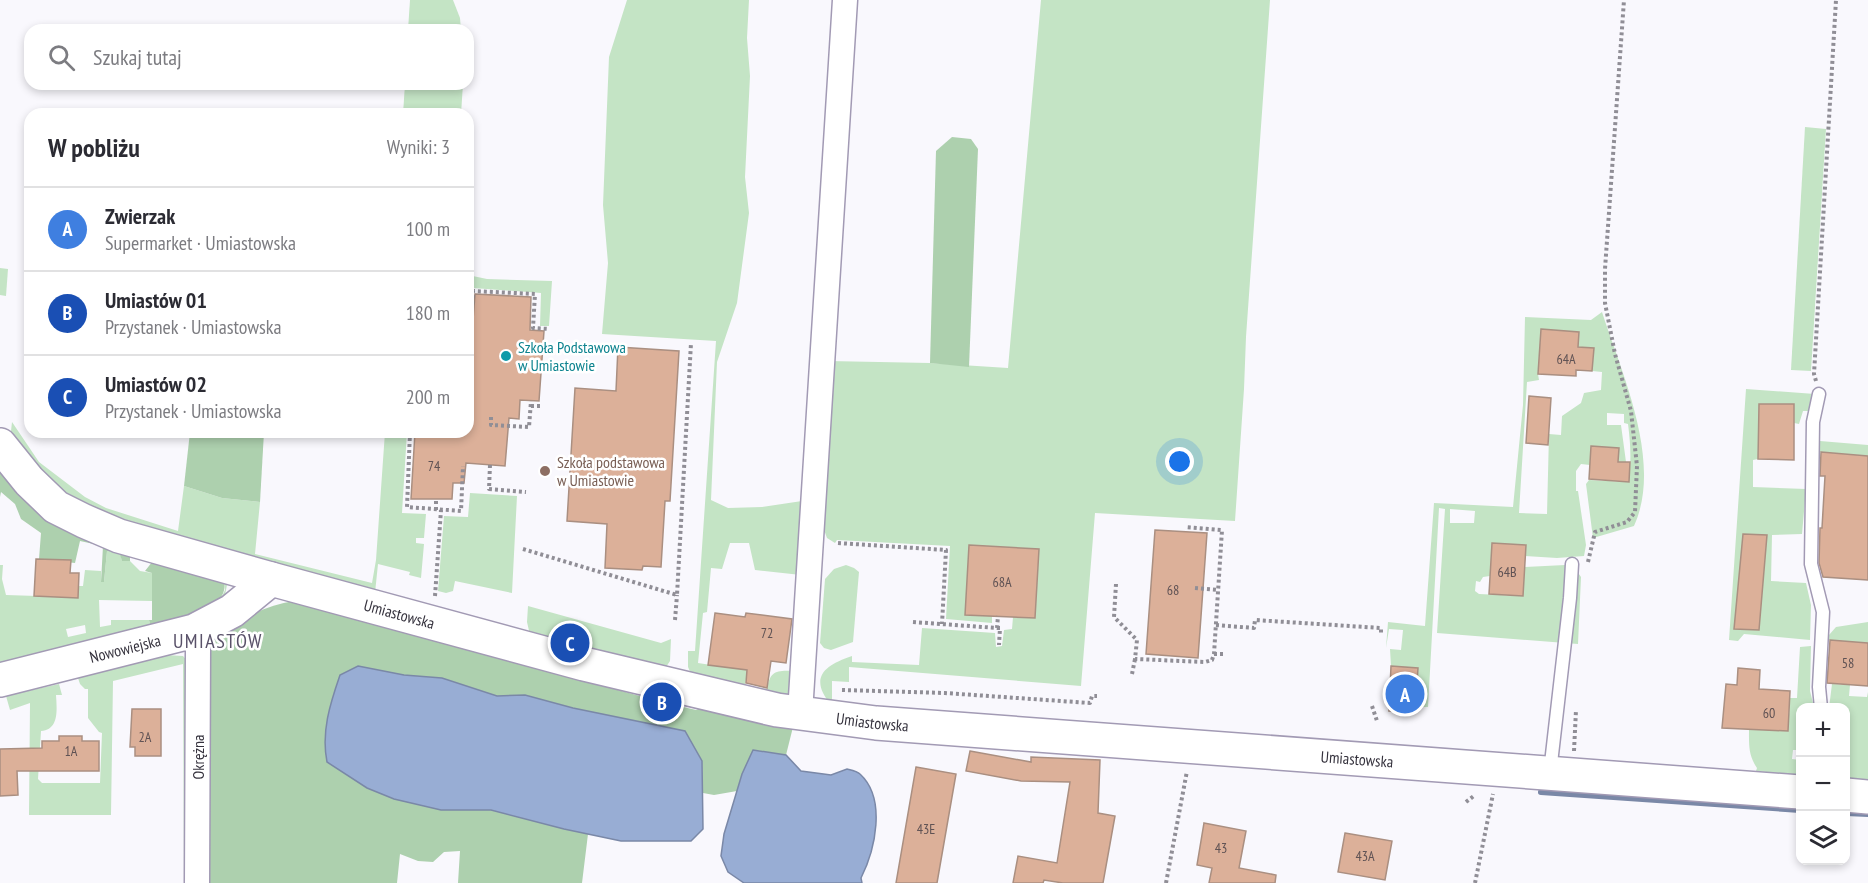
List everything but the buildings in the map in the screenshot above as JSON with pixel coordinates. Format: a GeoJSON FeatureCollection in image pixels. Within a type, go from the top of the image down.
{"type":"FeatureCollection","features":[{"type":"Feature","properties":{"kind":"main road","name":"Umiastowska"},"geometry":{"type":"LineString","coordinates":[[0,445],[29,482],[56,507],[119,536],[584,664],[777,710],[876,723],[1796,792]]}},
{"type":"Feature","properties":{"kind":"main road","name":"Nowowiejska"},"geometry":{"type":"LineString","coordinates":[[0,680],[194,631],[232,611],[271,579]]}},
{"type":"Feature","properties":{"kind":"main road"},"geometry":{"type":"LineString","coordinates":[[1850,795],[1868,796]]}},
{"type":"Feature","properties":{"kind":"street"},"geometry":{"type":"LineString","coordinates":[[800,713],[845,0]]}},
{"type":"Feature","properties":{"kind":"street","name":"Okrężna"},"geometry":{"type":"LineString","coordinates":[[194,631],[198,649],[197,883]]}},
{"type":"Feature","properties":{"kind":"lane"},"geometry":{"type":"LineString","coordinates":[[1819,394],[1813,422],[1811,564],[1823,612],[1819,687],[1821,703]]}},
{"type":"Feature","properties":{"kind":"lane"},"geometry":{"type":"LineString","coordinates":[[1562,774],[1572,564]]}},
{"type":"Feature","properties":{"kind":"path"},"geometry":{"type":"LineString","coordinates":[[1588,565],[1595,532],[1627,522],[1635,512],[1637,466],[1631,411],[1615,354],[1605,303],[1605,269],[1623,0]]}},
{"type":"Feature","properties":{"kind":"path"},"geometry":{"type":"LineString","coordinates":[[1819,394],[1814,374],[1836,0]]}},
{"type":"Feature","properties":{"kind":"path"},"geometry":{"type":"LineString","coordinates":[[474,291],[535,294],[533,328],[549,329]]}},
{"type":"Feature","properties":{"kind":"path"},"geometry":{"type":"LineString","coordinates":[[675,620],[691,343]]}},
{"type":"Feature","properties":{"kind":"path"},"geometry":{"type":"LineString","coordinates":[[491,417],[491,425],[529,427],[531,403],[543,406]]}},
{"type":"Feature","properties":{"kind":"path"},"geometry":{"type":"LineString","coordinates":[[510,418],[510,426]]}},
{"type":"Feature","properties":{"kind":"path"},"geometry":{"type":"LineString","coordinates":[[410,438],[407,507],[461,511],[463,466]]}},
{"type":"Feature","properties":{"kind":"path"},"geometry":{"type":"LineString","coordinates":[[490,465],[489,489],[526,492]]}},
{"type":"Feature","properties":{"kind":"path"},"geometry":{"type":"LineString","coordinates":[[429,598],[435,597],[438,510],[436,498]]}},
{"type":"Feature","properties":{"kind":"path"},"geometry":{"type":"LineString","coordinates":[[1135,659],[1205,662],[1212,660],[1222,530],[1186,527]]}},
{"type":"Feature","properties":{"kind":"path"},"geometry":{"type":"LineString","coordinates":[[838,543],[946,550],[942,624]]}},
{"type":"Feature","properties":{"kind":"path"},"geometry":{"type":"LineString","coordinates":[[523,549],[677,595]]}},
{"type":"Feature","properties":{"kind":"path"},"geometry":{"type":"LineString","coordinates":[[1116,584],[1114,617],[1137,640],[1132,674]]}},
{"type":"Feature","properties":{"kind":"path"},"geometry":{"type":"LineString","coordinates":[[1195,588],[1218,590]]}},
{"type":"Feature","properties":{"kind":"path"},"geometry":{"type":"LineString","coordinates":[[997,628],[998,616]]}},
{"type":"Feature","properties":{"kind":"path"},"geometry":{"type":"LineString","coordinates":[[1216,625],[1254,627],[1254,620],[1330,627],[1381,628],[1381,633]]}},
{"type":"Feature","properties":{"kind":"path"},"geometry":{"type":"LineString","coordinates":[[913,622],[1000,628],[999,645]]}},
{"type":"Feature","properties":{"kind":"path"},"geometry":{"type":"LineString","coordinates":[[1214,654],[1226,654]]}},
{"type":"Feature","properties":{"kind":"path"},"geometry":{"type":"LineString","coordinates":[[831,689],[945,693],[1090,703],[1092,696],[1097,696]]}},
{"type":"Feature","properties":{"kind":"path"},"geometry":{"type":"LineString","coordinates":[[1562,774],[1576,701]]}},
{"type":"Feature","properties":{"kind":"path"},"geometry":{"type":"LineString","coordinates":[[1372,706],[1377,721]]}},
{"type":"Feature","properties":{"kind":"path"},"geometry":{"type":"LineString","coordinates":[[1166,883],[1191,747]]}},
{"type":"Feature","properties":{"kind":"path"},"geometry":{"type":"LineString","coordinates":[[1475,883],[1498,770]]}},
{"type":"Feature","properties":{"kind":"green space"},"geometry":{"type":"Polygon","coordinates":[[[410,0],[453,0],[460,24],[408,24],[410,0]]]}},
{"type":"Feature","properties":{"kind":"green space"},"geometry":{"type":"Polygon","coordinates":[[[627,0],[749,0],[747,38],[750,76],[745,177],[749,213],[737,303],[717,362],[711,500],[728,508],[762,507],[802,501],[801,575],[755,570],[749,543],[730,543],[722,569],[711,568],[707,612],[703,613],[698,663],[731,668],[734,646],[748,665],[745,686],[767,689],[770,678],[775,673],[794,671],[788,694],[784,697],[692,676],[688,667],[688,651],[695,651],[716,341],[602,334],[608,263],[603,205],[609,57],[627,0]]]}},
{"type":"Feature","properties":{"kind":"green space"},"geometry":{"type":"Polygon","coordinates":[[[1041,0],[1270,0],[1235,521],[1095,513],[1081,686],[849,667],[849,682],[832,681],[832,706],[825,697],[820,681],[826,669],[842,660],[852,656],[852,662],[919,665],[922,628],[995,633],[996,647],[1002,646],[1004,630],[1012,629],[1013,617],[1035,618],[1039,549],[966,615],[992,616],[992,623],[946,619],[950,546],[837,540],[835,543],[827,538],[823,527],[828,361],[930,363],[1008,368],[1041,0]]]}},
{"type":"Feature","properties":{"kind":"green space"},"geometry":{"type":"Polygon","coordinates":[[[405,90],[463,90],[461,108],[403,108],[405,90]]]}},
{"type":"Feature","properties":{"kind":"green space"},"geometry":{"type":"Polygon","coordinates":[[[1805,127],[1826,129],[1811,371],[1791,370],[1805,127]]]}},
{"type":"Feature","properties":{"kind":"green space"},"geometry":{"type":"Polygon","coordinates":[[[952,137],[971,139],[978,149],[969,367],[930,363],[936,151],[952,137]]]}},
{"type":"Feature","properties":{"kind":"green space"},"geometry":{"type":"Polygon","coordinates":[[[0,268],[8,269],[6,296],[0,295],[0,268]]]}},
{"type":"Feature","properties":{"kind":"green space"},"geometry":{"type":"Polygon","coordinates":[[[474,276],[487,279],[552,281],[549,326],[540,326],[541,293],[474,288],[474,276]]]}},
{"type":"Feature","properties":{"kind":"green space"},"geometry":{"type":"Polygon","coordinates":[[[1602,312],[1629,390],[1636,418],[1642,447],[1644,474],[1642,501],[1634,526],[1593,538],[1586,484],[1589,480],[1629,482],[1628,424],[1624,423],[1624,414],[1607,413],[1607,425],[1621,425],[1626,462],[1618,462],[1619,448],[1591,446],[1590,465],[1581,464],[1576,471],[1576,491],[1578,491],[1586,545],[1584,556],[1557,558],[1525,556],[1526,545],[1492,543],[1490,576],[1483,577],[1480,582],[1476,581],[1475,591],[1479,594],[1522,596],[1525,567],[1565,565],[1574,567],[1581,577],[1578,644],[1437,633],[1445,509],[1439,508],[1428,707],[1420,707],[1415,711],[1418,668],[1391,666],[1390,649],[1401,650],[1403,630],[1389,629],[1386,648],[1388,622],[1425,626],[1434,503],[1513,507],[1523,405],[1525,317],[1591,320],[1602,312]],[[1541,330],[1539,380],[1527,382],[1519,513],[1547,514],[1549,434],[1561,435],[1562,416],[1581,403],[1584,393],[1601,390],[1602,372],[1592,371],[1594,349],[1578,347],[1578,332],[1541,330]],[[1450,509],[1450,523],[1474,523],[1475,511],[1450,509]]]}},
{"type":"Feature","properties":{"kind":"green space"},"geometry":{"type":"Polygon","coordinates":[[[1746,389],[1815,394],[1809,411],[1803,411],[1799,424],[1794,423],[1794,404],[1759,404],[1758,459],[1753,460],[1753,487],[1806,489],[1802,534],[1772,535],[1771,581],[1806,583],[1811,605],[1810,640],[1744,634],[1738,641],[1729,640],[1746,389]]]}},
{"type":"Feature","properties":{"kind":"green space"},"geometry":{"type":"Polygon","coordinates":[[[12,422],[39,462],[85,497],[106,508],[178,531],[184,486],[222,498],[260,502],[255,554],[372,583],[376,560],[385,438],[407,438],[402,513],[426,514],[424,538],[416,538],[416,543],[424,544],[421,578],[409,575],[410,572],[378,564],[375,593],[92,513],[63,497],[10,440],[12,422]]]}},
{"type":"Feature","properties":{"kind":"green space"},"geometry":{"type":"Polygon","coordinates":[[[189,438],[264,438],[260,502],[222,498],[184,486],[189,438]]]}},
{"type":"Feature","properties":{"kind":"green space"},"geometry":{"type":"Polygon","coordinates":[[[1820,441],[1868,445],[1868,456],[1820,452],[1820,441]]]}},
{"type":"Feature","properties":{"kind":"green space"},"geometry":{"type":"Polygon","coordinates":[[[3,470],[130,550],[130,561],[122,561],[119,551],[107,551],[104,582],[101,582],[103,546],[80,541],[75,563],[39,559],[41,533],[21,519],[15,504],[1,492],[0,497],[0,472],[3,470]]]}},
{"type":"Feature","properties":{"kind":"green space"},"geometry":{"type":"Polygon","coordinates":[[[470,493],[517,496],[512,593],[455,581],[453,591],[446,593],[438,591],[444,516],[468,517],[470,493]]]}},
{"type":"Feature","properties":{"kind":"green space"},"geometry":{"type":"Polygon","coordinates":[[[107,551],[120,551],[122,561],[130,561],[140,571],[152,573],[152,601],[99,600],[100,627],[111,625],[111,620],[149,620],[151,628],[183,621],[204,613],[212,607],[225,590],[224,582],[227,585],[224,600],[216,608],[186,622],[0,669],[0,565],[3,565],[2,579],[6,595],[68,597],[69,586],[83,586],[85,570],[101,571],[101,581],[104,582],[107,551]],[[85,625],[66,629],[68,637],[86,633],[85,625]]]}},
{"type":"Feature","properties":{"kind":"green space"},"geometry":{"type":"Polygon","coordinates":[[[156,557],[224,582],[223,592],[218,601],[198,614],[151,628],[149,620],[152,620],[152,573],[145,571],[156,557]]]}},
{"type":"Feature","properties":{"kind":"green space"},"geometry":{"type":"Polygon","coordinates":[[[846,565],[859,572],[853,642],[831,650],[824,648],[820,643],[825,579],[834,569],[846,565]]]}},
{"type":"Feature","properties":{"kind":"green space"},"geometry":{"type":"Polygon","coordinates":[[[294,601],[658,701],[657,703],[696,710],[703,707],[793,727],[786,755],[754,750],[742,774],[737,791],[714,795],[703,793],[702,761],[685,731],[573,708],[525,695],[497,696],[442,678],[404,675],[328,762],[367,788],[441,810],[491,810],[588,834],[582,883],[458,883],[460,851],[444,852],[433,862],[418,861],[400,854],[397,883],[204,883],[206,647],[247,617],[270,607],[294,601]]]}},
{"type":"Feature","properties":{"kind":"green space"},"geometry":{"type":"Polygon","coordinates":[[[528,606],[661,643],[671,639],[670,661],[666,667],[577,647],[578,642],[566,639],[565,644],[530,635],[527,622],[528,606]]]}},
{"type":"Feature","properties":{"kind":"green space"},"geometry":{"type":"Polygon","coordinates":[[[1868,622],[1868,643],[1829,640],[1829,635],[1836,627],[1868,622]]]}},
{"type":"Feature","properties":{"kind":"green space"},"geometry":{"type":"Polygon","coordinates":[[[1811,646],[1810,691],[1813,703],[1796,703],[1796,750],[1793,750],[1792,759],[1796,760],[1796,779],[1785,778],[1777,773],[1756,771],[1750,749],[1749,729],[1788,731],[1790,698],[1797,698],[1800,647],[1811,646]]]}},
{"type":"Feature","properties":{"kind":"green space"},"geometry":{"type":"Polygon","coordinates":[[[166,655],[183,656],[191,665],[192,883],[184,883],[183,664],[113,681],[111,815],[29,815],[30,703],[10,710],[6,696],[59,684],[62,695],[56,695],[56,718],[51,727],[41,731],[38,779],[42,783],[100,783],[102,733],[88,718],[88,689],[80,684],[78,678],[166,655]]]}},
{"type":"Feature","properties":{"kind":"green space"},"geometry":{"type":"Polygon","coordinates":[[[1832,684],[1850,685],[1849,696],[1867,697],[1868,692],[1868,783],[1850,782],[1850,703],[1830,703],[1832,684]]]}},
{"type":"Feature","properties":{"kind":"water"},"geometry":{"type":"Polygon","coordinates":[[[358,666],[404,675],[442,678],[497,696],[525,695],[573,708],[685,731],[702,761],[703,829],[691,841],[621,841],[491,810],[441,810],[394,799],[367,788],[327,762],[325,751],[328,718],[340,675],[358,666]]]}},
{"type":"Feature","properties":{"kind":"water"},"geometry":{"type":"Polygon","coordinates":[[[753,750],[786,755],[801,771],[831,775],[847,769],[860,774],[874,797],[876,811],[874,839],[861,878],[862,883],[744,883],[728,872],[721,856],[724,834],[742,774],[753,750]]]}},
{"type":"Feature","properties":{"kind":"waterway"},"geometry":{"type":"LineString","coordinates":[[1541,792],[1796,810]]}},
{"type":"Feature","properties":{"kind":"waterway"},"geometry":{"type":"LineString","coordinates":[[1850,813],[1868,814]]}},
{"type":"Feature","properties":{"kind":"place","name":"Szkoła Podstawowa w Umiastowie"},"geometry":{"type":"Point","coordinates":[506,356]}},
{"type":"Feature","properties":{"kind":"place","name":"Szkoła podstawowa w Umiastowie"},"geometry":{"type":"Point","coordinates":[545,471]}},
{"type":"Feature","properties":{"kind":"place","name":"Umiastów 02"},"geometry":{"type":"Point","coordinates":[570,643]}},
{"type":"Feature","properties":{"kind":"place","name":"Zwierzak"},"geometry":{"type":"Point","coordinates":[1405,694]}},
{"type":"Feature","properties":{"kind":"place","name":"Umiastów 01"},"geometry":{"type":"Point","coordinates":[662,702]}},
{"type":"Feature","properties":{"kind":"district","name":"UMIASTÓW"},"geometry":{"type":"Point","coordinates":[218,641]}}]}
